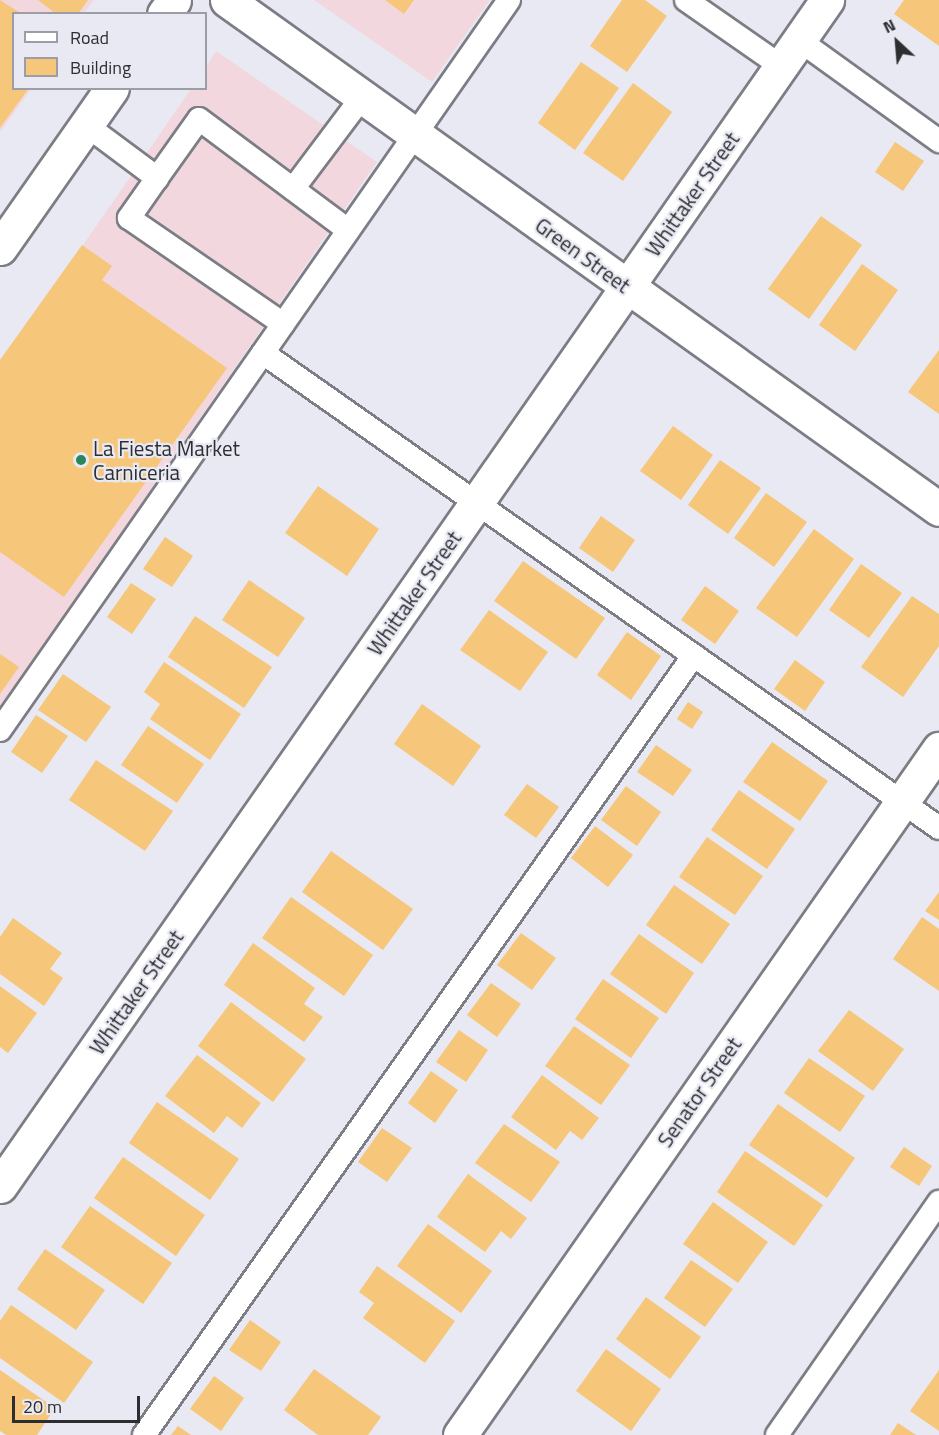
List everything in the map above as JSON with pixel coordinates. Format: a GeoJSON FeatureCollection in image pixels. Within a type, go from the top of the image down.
{"type":"FeatureCollection","features":[{"type":"Feature","properties":{"kind":"street","name":"Green Street"},"geometry":{"type":"LineString","coordinates":[[227,0],[939,509]]}},
{"type":"Feature","properties":{"kind":"street","name":"Whittaker Street"},"geometry":{"type":"LineString","coordinates":[[0,1186],[827,0]]}},
{"type":"Feature","properties":{"kind":"street"},"geometry":{"type":"LineString","coordinates":[[0,248],[111,90]]}},
{"type":"Feature","properties":{"kind":"street","name":"Senator Street"},"geometry":{"type":"LineString","coordinates":[[460,1435],[939,749]]}},
{"type":"Feature","properties":{"kind":"lane"},"geometry":{"type":"LineString","coordinates":[[0,730],[509,0]]}},
{"type":"Feature","properties":{"kind":"lane"},"geometry":{"type":"LineString","coordinates":[[686,0],[790,53],[939,141]]}},
{"type":"Feature","properties":{"kind":"lane"},"geometry":{"type":"LineString","coordinates":[[294,189],[362,97]]}},
{"type":"Feature","properties":{"kind":"lane"},"geometry":{"type":"LineString","coordinates":[[283,324],[129,218],[200,119],[348,230]]}},
{"type":"Feature","properties":{"kind":"lane"},"geometry":{"type":"LineString","coordinates":[[86,125],[157,178]]}},
{"type":"Feature","properties":{"kind":"lane"},"geometry":{"type":"LineString","coordinates":[[263,353],[939,828]]}},
{"type":"Feature","properties":{"kind":"lane"},"geometry":{"type":"LineString","coordinates":[[144,1435],[694,655]]}},
{"type":"Feature","properties":{"kind":"lane"},"geometry":{"type":"LineString","coordinates":[[777,1435],[939,1202]]}},
{"type":"Feature","properties":{"kind":"shaded area"},"geometry":{"type":"Polygon","coordinates":[[[0,0],[94,0],[85,12],[12,12],[12,90],[30,90],[0,132],[0,0]]]}},
{"type":"Feature","properties":{"kind":"shaded area"},"geometry":{"type":"Polygon","coordinates":[[[314,0],[490,0],[432,82],[314,0]]]}},
{"type":"Feature","properties":{"kind":"shaded area"},"geometry":{"type":"Polygon","coordinates":[[[216,51],[377,162],[0,708],[0,365],[190,90],[207,90],[207,65],[216,51]]]}},
{"type":"Feature","properties":{"kind":"building"},"geometry":{"type":"Polygon","coordinates":[[[0,0],[19,12],[12,12],[12,90],[28,90],[0,128],[0,0]]]}},
{"type":"Feature","properties":{"kind":"building"},"geometry":{"type":"Polygon","coordinates":[[[38,0],[88,0],[79,12],[53,12],[38,0]]]}},
{"type":"Feature","properties":{"kind":"building"},"geometry":{"type":"Polygon","coordinates":[[[385,0],[414,0],[404,14],[385,0]]]}},
{"type":"Feature","properties":{"kind":"building"},"geometry":{"type":"Polygon","coordinates":[[[622,0],[645,0],[667,16],[627,72],[590,46],[622,0]]]}},
{"type":"Feature","properties":{"kind":"building"},"geometry":{"type":"Polygon","coordinates":[[[904,0],[939,0],[939,46],[894,14],[904,0]]]}},
{"type":"Feature","properties":{"kind":"building"},"geometry":{"type":"Polygon","coordinates":[[[581,62],[619,88],[575,150],[538,123],[581,62]]]}},
{"type":"Feature","properties":{"kind":"building"},"geometry":{"type":"Polygon","coordinates":[[[633,83],[672,112],[623,181],[583,153],[633,83]]]}},
{"type":"Feature","properties":{"kind":"building"},"geometry":{"type":"Polygon","coordinates":[[[895,142],[924,161],[903,191],[875,172],[895,142]]]}},
{"type":"Feature","properties":{"kind":"building"},"geometry":{"type":"Polygon","coordinates":[[[821,216],[862,245],[809,319],[768,289],[821,216]]]}},
{"type":"Feature","properties":{"kind":"building","name":"La Fiesta Market Carniceria"},"geometry":{"type":"Polygon","coordinates":[[[82,245],[112,266],[102,280],[227,368],[64,597],[0,552],[0,360],[82,245]]]}},
{"type":"Feature","properties":{"kind":"building"},"geometry":{"type":"Polygon","coordinates":[[[862,264],[898,290],[855,351],[819,325],[862,264]]]}},
{"type":"Feature","properties":{"kind":"building"},"geometry":{"type":"Polygon","coordinates":[[[939,350],[939,414],[908,392],[939,350]]]}},
{"type":"Feature","properties":{"kind":"building"},"geometry":{"type":"Polygon","coordinates":[[[673,426],[713,455],[681,500],[640,471],[673,426]]]}},
{"type":"Feature","properties":{"kind":"building"},"geometry":{"type":"Polygon","coordinates":[[[720,460],[761,488],[728,534],[688,505],[720,460]]]}},
{"type":"Feature","properties":{"kind":"building"},"geometry":{"type":"Polygon","coordinates":[[[318,486],[379,529],[347,576],[285,533],[318,486]]]}},
{"type":"Feature","properties":{"kind":"building"},"geometry":{"type":"Polygon","coordinates":[[[766,493],[807,522],[774,567],[734,538],[766,493]]]}},
{"type":"Feature","properties":{"kind":"building"},"geometry":{"type":"Polygon","coordinates":[[[601,516],[635,540],[613,572],[579,548],[601,516]]]}},
{"type":"Feature","properties":{"kind":"building"},"geometry":{"type":"Polygon","coordinates":[[[814,529],[854,559],[797,637],[756,608],[814,529]]]}},
{"type":"Feature","properties":{"kind":"building"},"geometry":{"type":"Polygon","coordinates":[[[165,537],[193,556],[172,587],[143,569],[165,537]]]}},
{"type":"Feature","properties":{"kind":"building"},"geometry":{"type":"Polygon","coordinates":[[[523,561],[605,618],[576,659],[494,601],[523,561]]]}},
{"type":"Feature","properties":{"kind":"building"},"geometry":{"type":"Polygon","coordinates":[[[861,564],[902,593],[869,638],[829,610],[861,564]]]}},
{"type":"Feature","properties":{"kind":"building"},"geometry":{"type":"Polygon","coordinates":[[[249,580],[305,618],[278,657],[222,620],[249,580]]]}},
{"type":"Feature","properties":{"kind":"building"},"geometry":{"type":"Polygon","coordinates":[[[131,583],[156,599],[132,634],[107,617],[131,583]]]}},
{"type":"Feature","properties":{"kind":"building"},"geometry":{"type":"Polygon","coordinates":[[[705,586],[739,611],[715,644],[681,620],[705,586]]]}},
{"type":"Feature","properties":{"kind":"building"},"geometry":{"type":"Polygon","coordinates":[[[912,596],[939,614],[939,646],[903,697],[861,667],[912,596]]]}},
{"type":"Feature","properties":{"kind":"building"},"geometry":{"type":"Polygon","coordinates":[[[489,610],[548,652],[520,691],[460,650],[489,610]]]}},
{"type":"Feature","properties":{"kind":"building"},"geometry":{"type":"Polygon","coordinates":[[[195,616],[272,667],[244,708],[168,657],[195,616]]]}},
{"type":"Feature","properties":{"kind":"building"},"geometry":{"type":"Polygon","coordinates":[[[627,632],[661,656],[631,700],[597,675],[627,632]]]}},
{"type":"Feature","properties":{"kind":"building"},"geometry":{"type":"Polygon","coordinates":[[[0,654],[19,667],[0,694],[0,654]]]}},
{"type":"Feature","properties":{"kind":"building"},"geometry":{"type":"Polygon","coordinates":[[[795,660],[825,682],[805,711],[774,689],[795,660]]]}},
{"type":"Feature","properties":{"kind":"building"},"geometry":{"type":"Polygon","coordinates":[[[164,662],[241,714],[210,760],[150,719],[160,704],[144,692],[164,662]]]}},
{"type":"Feature","properties":{"kind":"building"},"geometry":{"type":"Polygon","coordinates":[[[63,674],[111,707],[86,742],[38,710],[63,674]]]}},
{"type":"Feature","properties":{"kind":"building"},"geometry":{"type":"Polygon","coordinates":[[[688,702],[703,712],[692,729],[677,719],[688,702]]]}},
{"type":"Feature","properties":{"kind":"building"},"geometry":{"type":"Polygon","coordinates":[[[422,704],[481,746],[453,786],[394,744],[422,704]]]}},
{"type":"Feature","properties":{"kind":"building"},"geometry":{"type":"Polygon","coordinates":[[[36,715],[68,736],[42,773],[11,752],[36,715]]]}},
{"type":"Feature","properties":{"kind":"building"},"geometry":{"type":"Polygon","coordinates":[[[148,726],[204,764],[177,803],[121,765],[148,726]]]}},
{"type":"Feature","properties":{"kind":"building"},"geometry":{"type":"Polygon","coordinates":[[[772,742],[828,781],[800,821],[743,782],[772,742]]]}},
{"type":"Feature","properties":{"kind":"building"},"geometry":{"type":"Polygon","coordinates":[[[656,745],[692,770],[673,796],[637,772],[656,745]]]}},
{"type":"Feature","properties":{"kind":"building"},"geometry":{"type":"Polygon","coordinates":[[[96,760],[173,811],[145,851],[69,800],[96,760]]]}},
{"type":"Feature","properties":{"kind":"building"},"geometry":{"type":"Polygon","coordinates":[[[527,784],[559,807],[536,838],[504,815],[527,784]]]}},
{"type":"Feature","properties":{"kind":"building"},"geometry":{"type":"Polygon","coordinates":[[[626,786],[661,812],[637,846],[601,820],[626,786]]]}},
{"type":"Feature","properties":{"kind":"building"},"geometry":{"type":"Polygon","coordinates":[[[739,790],[795,829],[767,869],[711,830],[739,790]]]}},
{"type":"Feature","properties":{"kind":"building"},"geometry":{"type":"Polygon","coordinates":[[[595,826],[633,855],[608,887],[571,858],[595,826]]]}},
{"type":"Feature","properties":{"kind":"building"},"geometry":{"type":"Polygon","coordinates":[[[707,837],[763,876],[735,915],[679,877],[707,837]]]}},
{"type":"Feature","properties":{"kind":"building"},"geometry":{"type":"Polygon","coordinates":[[[331,851],[413,909],[383,950],[302,892],[331,851]]]}},
{"type":"Feature","properties":{"kind":"building"},"geometry":{"type":"Polygon","coordinates":[[[674,885],[730,924],[702,964],[646,925],[674,885]]]}},
{"type":"Feature","properties":{"kind":"building"},"geometry":{"type":"Polygon","coordinates":[[[939,892],[939,920],[925,911],[939,892]]]}},
{"type":"Feature","properties":{"kind":"building"},"geometry":{"type":"Polygon","coordinates":[[[291,897],[373,955],[344,996],[262,938],[291,897]]]}},
{"type":"Feature","properties":{"kind":"building"},"geometry":{"type":"Polygon","coordinates":[[[922,917],[939,929],[939,991],[893,959],[922,917]]]}},
{"type":"Feature","properties":{"kind":"building"},"geometry":{"type":"Polygon","coordinates":[[[13,918],[62,953],[50,969],[63,978],[44,1006],[0,974],[0,937],[13,918]]]}},
{"type":"Feature","properties":{"kind":"building"},"geometry":{"type":"Polygon","coordinates":[[[521,933],[556,958],[532,990],[497,965],[521,933]]]}},
{"type":"Feature","properties":{"kind":"building"},"geometry":{"type":"Polygon","coordinates":[[[639,934],[694,973],[666,1014],[610,974],[639,934]]]}},
{"type":"Feature","properties":{"kind":"building"},"geometry":{"type":"Polygon","coordinates":[[[253,943],[315,988],[304,1004],[323,1017],[304,1042],[224,985],[253,943]]]}},
{"type":"Feature","properties":{"kind":"building"},"geometry":{"type":"Polygon","coordinates":[[[603,979],[659,1018],[631,1058],[575,1019],[603,979]]]}},
{"type":"Feature","properties":{"kind":"building"},"geometry":{"type":"Polygon","coordinates":[[[491,983],[521,1004],[497,1037],[467,1015],[491,983]]]}},
{"type":"Feature","properties":{"kind":"building"},"geometry":{"type":"Polygon","coordinates":[[[0,986],[37,1013],[8,1053],[0,1047],[0,986]]]}},
{"type":"Feature","properties":{"kind":"building"},"geometry":{"type":"Polygon","coordinates":[[[231,1002],[306,1059],[273,1102],[198,1046],[231,1002]]]}},
{"type":"Feature","properties":{"kind":"building"},"geometry":{"type":"Polygon","coordinates":[[[849,1010],[904,1049],[873,1091],[818,1051],[849,1010]]]}},
{"type":"Feature","properties":{"kind":"building"},"geometry":{"type":"Polygon","coordinates":[[[574,1026],[630,1065],[601,1105],[545,1066],[574,1026]]]}},
{"type":"Feature","properties":{"kind":"building"},"geometry":{"type":"Polygon","coordinates":[[[459,1030],[488,1050],[466,1082],[436,1062],[459,1030]]]}},
{"type":"Feature","properties":{"kind":"building"},"geometry":{"type":"Polygon","coordinates":[[[197,1055],[261,1103],[242,1128],[227,1116],[214,1133],[165,1096],[197,1055]]]}},
{"type":"Feature","properties":{"kind":"building"},"geometry":{"type":"Polygon","coordinates":[[[809,1058],[865,1096],[840,1132],[784,1093],[809,1058]]]}},
{"type":"Feature","properties":{"kind":"building"},"geometry":{"type":"Polygon","coordinates":[[[431,1071],[458,1090],[435,1123],[408,1103],[431,1071]]]}},
{"type":"Feature","properties":{"kind":"building"},"geometry":{"type":"Polygon","coordinates":[[[542,1075],[599,1118],[582,1140],[570,1131],[556,1150],[511,1117],[542,1075]]]}},
{"type":"Feature","properties":{"kind":"building"},"geometry":{"type":"Polygon","coordinates":[[[157,1102],[239,1159],[210,1200],[129,1143],[157,1102]]]}},
{"type":"Feature","properties":{"kind":"building"},"geometry":{"type":"Polygon","coordinates":[[[778,1104],[855,1158],[827,1198],[749,1145],[778,1104]]]}},
{"type":"Feature","properties":{"kind":"building"},"geometry":{"type":"Polygon","coordinates":[[[504,1124],[560,1162],[531,1202],[475,1163],[504,1124]]]}},
{"type":"Feature","properties":{"kind":"building"},"geometry":{"type":"Polygon","coordinates":[[[382,1128],[412,1148],[387,1182],[358,1162],[382,1128]]]}},
{"type":"Feature","properties":{"kind":"building"},"geometry":{"type":"Polygon","coordinates":[[[904,1147],[932,1166],[919,1186],[890,1167],[904,1147]]]}},
{"type":"Feature","properties":{"kind":"building"},"geometry":{"type":"Polygon","coordinates":[[[745,1151],[823,1205],[794,1246],[717,1192],[745,1151]]]}},
{"type":"Feature","properties":{"kind":"building"},"geometry":{"type":"Polygon","coordinates":[[[123,1157],[205,1215],[176,1256],[94,1198],[123,1157]]]}},
{"type":"Feature","properties":{"kind":"building"},"geometry":{"type":"Polygon","coordinates":[[[468,1174],[527,1218],[511,1239],[501,1231],[485,1252],[437,1217],[468,1174]]]}},
{"type":"Feature","properties":{"kind":"building"},"geometry":{"type":"Polygon","coordinates":[[[713,1202],[768,1242],[738,1283],[683,1244],[713,1202]]]}},
{"type":"Feature","properties":{"kind":"building"},"geometry":{"type":"Polygon","coordinates":[[[90,1206],[172,1263],[143,1304],[61,1247],[90,1206]]]}},
{"type":"Feature","properties":{"kind":"building"},"geometry":{"type":"Polygon","coordinates":[[[428,1224],[492,1271],[461,1313],[397,1266],[428,1224]]]}},
{"type":"Feature","properties":{"kind":"building"},"geometry":{"type":"Polygon","coordinates":[[[45,1249],[105,1290],[76,1330],[17,1289],[45,1249]]]}},
{"type":"Feature","properties":{"kind":"building"},"geometry":{"type":"Polygon","coordinates":[[[691,1260],[733,1289],[705,1327],[664,1298],[691,1260]]]}},
{"type":"Feature","properties":{"kind":"building"},"geometry":{"type":"Polygon","coordinates":[[[377,1266],[455,1321],[425,1363],[363,1318],[374,1303],[359,1292],[377,1266]]]}},
{"type":"Feature","properties":{"kind":"building"},"geometry":{"type":"Polygon","coordinates":[[[646,1297],[701,1337],[670,1379],[616,1339],[646,1297]]]}},
{"type":"Feature","properties":{"kind":"building"},"geometry":{"type":"Polygon","coordinates":[[[11,1305],[93,1362],[64,1403],[0,1358],[0,1321],[11,1305]]]}},
{"type":"Feature","properties":{"kind":"building"},"geometry":{"type":"Polygon","coordinates":[[[250,1320],[281,1342],[261,1371],[229,1350],[250,1320]]]}},
{"type":"Feature","properties":{"kind":"building"},"geometry":{"type":"Polygon","coordinates":[[[606,1349],[661,1389],[631,1431],[576,1391],[606,1349]]]}},
{"type":"Feature","properties":{"kind":"building"},"geometry":{"type":"Polygon","coordinates":[[[314,1369],[381,1417],[368,1435],[318,1435],[284,1410],[314,1369]]]}},
{"type":"Feature","properties":{"kind":"building"},"geometry":{"type":"Polygon","coordinates":[[[0,1370],[55,1408],[37,1435],[6,1435],[0,1431],[0,1370]]]}},
{"type":"Feature","properties":{"kind":"building"},"geometry":{"type":"Polygon","coordinates":[[[939,1370],[939,1431],[910,1411],[939,1370]]]}},
{"type":"Feature","properties":{"kind":"building"},"geometry":{"type":"Polygon","coordinates":[[[214,1376],[244,1398],[221,1431],[190,1409],[214,1376]]]}},
{"type":"Feature","properties":{"kind":"building"},"geometry":{"type":"Polygon","coordinates":[[[898,1423],[916,1435],[890,1435],[898,1423]]]}},
{"type":"Feature","properties":{"kind":"building"},"geometry":{"type":"Polygon","coordinates":[[[178,1426],[191,1435],[171,1435],[178,1426]]]}},
{"type":"Feature","properties":{"kind":"place","name":"La Fiesta Market Carniceria"},"geometry":{"type":"Point","coordinates":[81,460]}}]}
